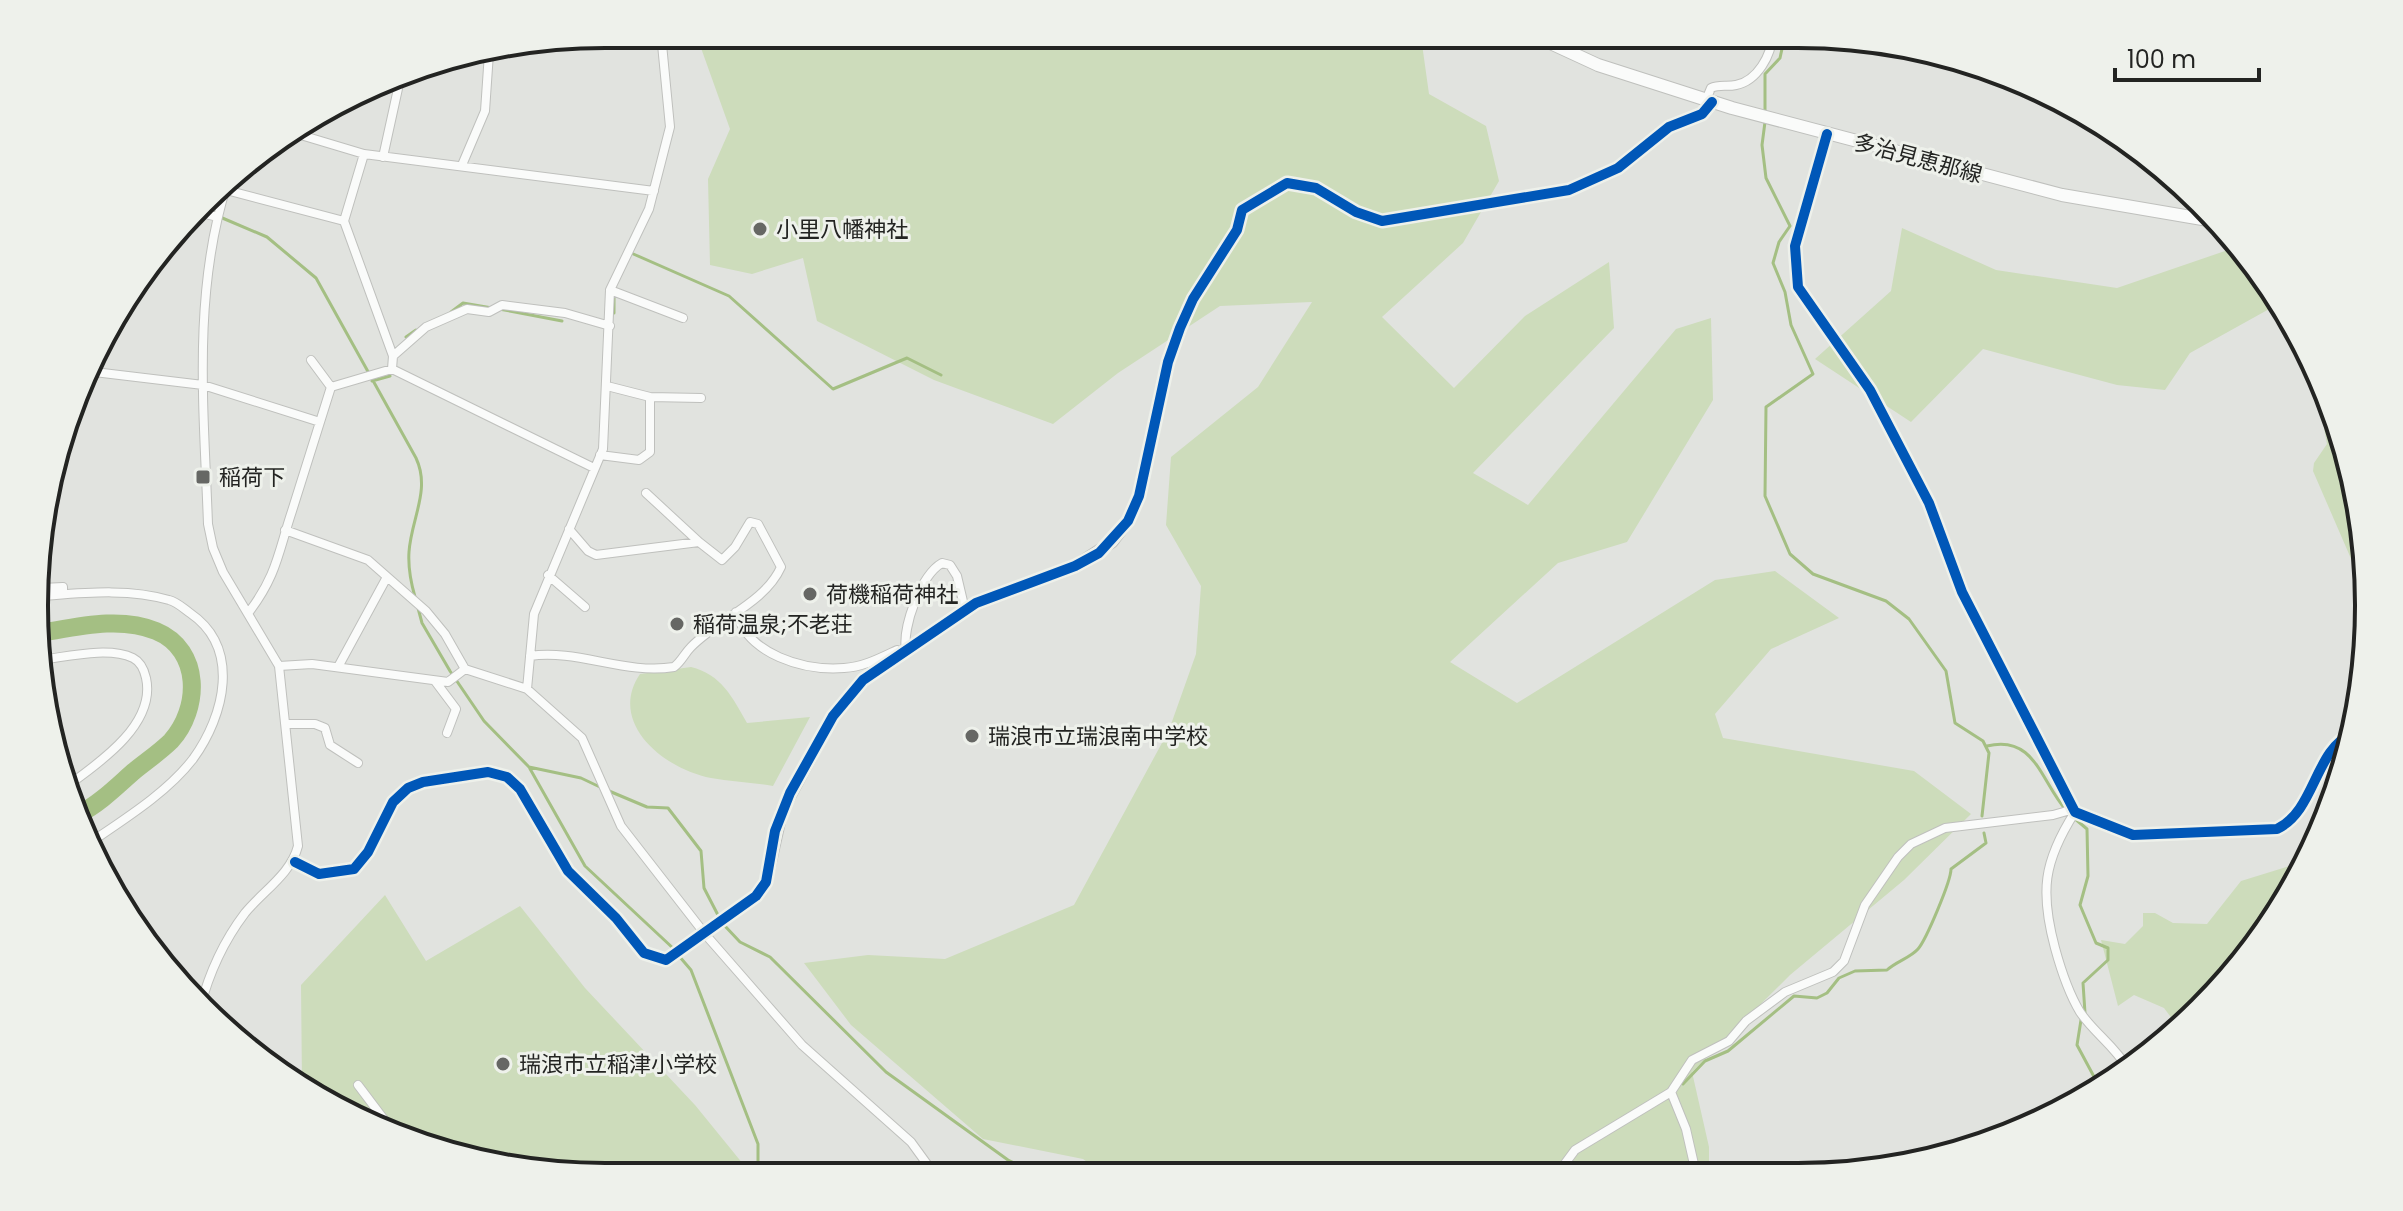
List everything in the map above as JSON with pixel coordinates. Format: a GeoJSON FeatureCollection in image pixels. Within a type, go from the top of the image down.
{"type":"FeatureCollection","features":[{"type":"Feature","properties":{"kind":"main road","name":"多治見恵那線"},"geometry":{"type":"LineString","coordinates":[[1561,48],[1598,65],[1709,101],[1827,134],[2096,203],[2199,219]]}},
{"type":"Feature","properties":{"kind":"street"},"geometry":{"type":"LineString","coordinates":[[527,689],[534,614],[605,442],[610,290],[654,191],[671,109],[663,48]]}},
{"type":"Feature","properties":{"kind":"street"},"geometry":{"type":"LineString","coordinates":[[295,862],[319,874],[354,869],[368,852],[393,802],[408,788],[423,782],[488,772],[507,777],[520,789],[568,871],[616,918],[644,953],[654,959],[666,960],[756,896],[766,882],[782,811],[840,706],[863,680],[965,610],[995,594],[1087,559],[1112,542],[1128,521],[1139,496],[1168,362],[1180,328],[1193,299],[1237,230],[1242,210],[1287,183],[1316,188],[1372,220],[1394,222],[1569,190],[1618,168],[1669,127],[1702,114],[1711,88],[1742,84],[1762,66],[1771,48]]}},
{"type":"Feature","properties":{"kind":"street"},"geometry":{"type":"LineString","coordinates":[[462,165],[485,111],[488,61]]}},
{"type":"Feature","properties":{"kind":"street"},"geometry":{"type":"LineString","coordinates":[[383,157],[398,88]]}},
{"type":"Feature","properties":{"kind":"street"},"geometry":{"type":"LineString","coordinates":[[1827,134],[1795,246],[1798,287],[1870,390],[1929,503],[1969,606],[2074,811]]}},
{"type":"Feature","properties":{"kind":"street"},"geometry":{"type":"LineString","coordinates":[[305,136],[383,157],[654,191]]}},
{"type":"Feature","properties":{"kind":"street"},"geometry":{"type":"LineString","coordinates":[[364,154],[344,221],[393,356],[392,369]]}},
{"type":"Feature","properties":{"kind":"street"},"geometry":{"type":"LineString","coordinates":[[234,189],[344,221]]}},
{"type":"Feature","properties":{"kind":"street"},"geometry":{"type":"LineString","coordinates":[[205,993],[213,965],[244,915],[295,862],[298,846],[279,666],[223,572],[208,524],[201,337],[223,200]]}},
{"type":"Feature","properties":{"kind":"street"},"geometry":{"type":"LineString","coordinates":[[209,213],[220,213]]}},
{"type":"Feature","properties":{"kind":"street"},"geometry":{"type":"LineString","coordinates":[[610,290],[683,318]]}},
{"type":"Feature","properties":{"kind":"street"},"geometry":{"type":"LineString","coordinates":[[393,356],[426,327],[467,309],[489,312],[502,305],[565,313],[610,326]]}},
{"type":"Feature","properties":{"kind":"street"},"geometry":{"type":"LineString","coordinates":[[311,360],[331,387]]}},
{"type":"Feature","properties":{"kind":"street"},"geometry":{"type":"LineString","coordinates":[[331,387],[392,369],[594,468]]}},
{"type":"Feature","properties":{"kind":"street"},"geometry":{"type":"LineString","coordinates":[[99,373],[203,385],[320,422]]}},
{"type":"Feature","properties":{"kind":"street"},"geometry":{"type":"LineString","coordinates":[[607,386],[650,397],[701,398]]}},
{"type":"Feature","properties":{"kind":"street"},"geometry":{"type":"LineString","coordinates":[[249,612],[266,589],[280,559],[285,530],[331,387]]}},
{"type":"Feature","properties":{"kind":"street"},"geometry":{"type":"LineString","coordinates":[[600,455],[639,460],[650,452],[650,397]]}},
{"type":"Feature","properties":{"kind":"street"},"geometry":{"type":"LineString","coordinates":[[530,656],[546,653],[638,669],[674,667],[689,649],[776,578],[781,567],[758,524],[750,522],[735,547],[722,560],[646,493]]}},
{"type":"Feature","properties":{"kind":"street"},"geometry":{"type":"LineString","coordinates":[[569,529],[588,551],[596,555],[699,542]]}},
{"type":"Feature","properties":{"kind":"street"},"geometry":{"type":"LineString","coordinates":[[285,530],[368,560],[426,611],[445,634],[465,669],[527,689],[582,738],[621,826],[705,934],[802,1045],[911,1142],[926,1163]]}},
{"type":"Feature","properties":{"kind":"street"},"geometry":{"type":"LineString","coordinates":[[904,653],[916,599],[931,569],[942,563],[950,565],[957,576],[965,610]]}},
{"type":"Feature","properties":{"kind":"street"},"geometry":{"type":"LineString","coordinates":[[548,575],[585,607]]}},
{"type":"Feature","properties":{"kind":"street"},"geometry":{"type":"LineString","coordinates":[[338,667],[387,577]]}},
{"type":"Feature","properties":{"kind":"street"},"geometry":{"type":"LineString","coordinates":[[48,588],[63,587],[63,594]]}},
{"type":"Feature","properties":{"kind":"street"},"geometry":{"type":"LineString","coordinates":[[48,595],[127,592],[172,601],[203,622],[222,651],[223,688],[214,720],[192,759],[161,790],[98,837]]}},
{"type":"Feature","properties":{"kind":"street"},"geometry":{"type":"LineString","coordinates":[[736,612],[745,633],[769,651],[794,662],[845,668],[870,663],[897,650],[904,653]]}},
{"type":"Feature","properties":{"kind":"street"},"geometry":{"type":"LineString","coordinates":[[51,659],[112,654],[134,658],[144,667],[148,688],[144,708],[125,738],[76,779]]}},
{"type":"Feature","properties":{"kind":"street"},"geometry":{"type":"LineString","coordinates":[[279,666],[338,667],[448,682],[465,669]]}},
{"type":"Feature","properties":{"kind":"street"},"geometry":{"type":"LineString","coordinates":[[435,681],[456,709],[447,733]]}},
{"type":"Feature","properties":{"kind":"street"},"geometry":{"type":"LineString","coordinates":[[287,724],[315,724],[325,728],[330,745],[358,763]]}},
{"type":"Feature","properties":{"kind":"street"},"geometry":{"type":"LineString","coordinates":[[1565,1163],[1575,1150],[1671,1092],[1692,1060],[1729,1041],[1746,1021],[1785,992],[1833,972],[1844,961],[1865,905],[1898,857],[1911,844],[1945,828],[2074,811],[2133,835],[2277,829],[2292,821],[2336,748]]}},
{"type":"Feature","properties":{"kind":"street"},"geometry":{"type":"LineString","coordinates":[[2074,811],[2054,853],[2044,889],[2045,911],[2062,975],[2082,1015],[2112,1044],[2122,1059]]}},
{"type":"Feature","properties":{"kind":"street"},"geometry":{"type":"LineString","coordinates":[[358,1085],[382,1116]]}},
{"type":"Feature","properties":{"kind":"street"},"geometry":{"type":"LineString","coordinates":[[1671,1092],[1686,1129],[1694,1163]]}},
{"type":"Feature","properties":{"kind":"green space"},"geometry":{"type":"Polygon","coordinates":[[[701,48],[1423,48],[1429,94],[1486,126],[1499,181],[1463,243],[1382,317],[1454,388],[1525,316],[1609,262],[1614,328],[1473,473],[1528,505],[1676,329],[1711,318],[1713,400],[1627,542],[1558,563],[1450,662],[1517,703],[1715,580],[1775,571],[1839,618],[1771,649],[1715,714],[1723,738],[1914,771],[1971,814],[1904,880],[1790,975],[1692,1072],[1709,1147],[1709,1163],[1089,1163],[1083,1159],[983,1139],[851,1025],[804,963],[868,955],[945,959],[1074,905],[1169,730],[1196,654],[1201,586],[1166,525],[1171,457],[1258,387],[1312,302],[1220,306],[1118,373],[1053,424],[934,380],[817,321],[803,258],[752,274],[710,265],[708,179],[730,129],[701,48]]]}},
{"type":"Feature","properties":{"kind":"green space"},"geometry":{"type":"Polygon","coordinates":[[[1902,228],[1996,270],[2117,288],[2228,251],[2269,309],[2190,353],[2165,390],[2117,385],[1983,349],[1911,422],[1815,359],[1891,291],[1902,228]]]}},
{"type":"Feature","properties":{"kind":"green space"},"geometry":{"type":"Polygon","coordinates":[[[2322,418],[2344,497],[2353,562],[2313,471],[2314,463],[2327,444],[2322,418]]]}},
{"type":"Feature","properties":{"kind":"green space"},"geometry":{"type":"Polygon","coordinates":[[[691,667],[718,681],[747,723],[810,717],[773,786],[693,773],[675,765],[646,741],[636,726],[631,710],[632,692],[640,674],[691,667]]]}},
{"type":"Feature","properties":{"kind":"green space"},"geometry":{"type":"Polygon","coordinates":[[[2290,866],[2240,945],[2172,1019],[2164,1008],[2134,995],[2118,1006],[2101,940],[2125,944],[2143,926],[2143,913],[2155,913],[2173,923],[2207,924],[2241,881],[2290,866]]]}},
{"type":"Feature","properties":{"kind":"green space"},"geometry":{"type":"Polygon","coordinates":[[[385,895],[426,961],[520,906],[585,988],[695,1105],[742,1163],[606,1163],[533,1158],[461,1144],[392,1121],[302,1073],[301,985],[385,895]]]}},
{"type":"Feature","properties":{"kind":"waterway"},"geometry":{"type":"LineString","coordinates":[[1765,114],[1765,74],[1780,58],[1782,48]]}},
{"type":"Feature","properties":{"kind":"waterway"},"geometry":{"type":"LineString","coordinates":[[1765,122],[1762,145],[1766,178],[1790,226],[1779,242],[1773,263],[1785,292],[1791,325],[1813,374],[1766,407],[1765,496],[1790,554],[1813,574],[1886,601],[1909,619],[1946,671],[1955,723],[1983,741],[1989,753],[1982,816]]}},
{"type":"Feature","properties":{"kind":"waterway"},"geometry":{"type":"LineString","coordinates":[[220,217],[267,237],[316,278],[416,458],[422,482],[409,558],[415,597]]}},
{"type":"Feature","properties":{"kind":"waterway"},"geometry":{"type":"LineString","coordinates":[[631,253],[729,296],[833,389],[907,358],[941,375]]}},
{"type":"Feature","properties":{"kind":"waterway"},"geometry":{"type":"LineString","coordinates":[[614,298],[614,313]]}},
{"type":"Feature","properties":{"kind":"waterway"},"geometry":{"type":"LineString","coordinates":[[451,312],[463,303],[492,308]]}},
{"type":"Feature","properties":{"kind":"waterway"},"geometry":{"type":"LineString","coordinates":[[499,309],[562,321]]}},
{"type":"Feature","properties":{"kind":"waterway"},"geometry":{"type":"LineString","coordinates":[[406,337],[416,330]]}},
{"type":"Feature","properties":{"kind":"waterway"},"geometry":{"type":"LineString","coordinates":[[372,381],[390,376]]}},
{"type":"Feature","properties":{"kind":"waterway"},"geometry":{"type":"LineString","coordinates":[[418,608],[422,623],[450,671],[484,721],[529,767],[585,866],[675,950]]}},
{"type":"Feature","properties":{"kind":"waterway"},"geometry":{"type":"LineString","coordinates":[[49,632],[113,623],[142,627],[171,640],[189,666],[191,697],[181,728],[157,753],[86,809]]}},
{"type":"Feature","properties":{"kind":"waterway"},"geometry":{"type":"LineString","coordinates":[[1987,746],[2003,744],[2016,747],[2026,754],[2066,810]]}},
{"type":"Feature","properties":{"kind":"waterway"},"geometry":{"type":"LineString","coordinates":[[529,767],[581,778],[602,788]]}},
{"type":"Feature","properties":{"kind":"waterway"},"geometry":{"type":"LineString","coordinates":[[609,791],[647,807],[668,808],[701,851],[704,888],[720,919]]}},
{"type":"Feature","properties":{"kind":"waterway"},"geometry":{"type":"LineString","coordinates":[[2074,818],[2087,829],[2088,876],[2080,905],[2096,943],[2108,948],[2108,960],[2083,983],[2085,1013]]}},
{"type":"Feature","properties":{"kind":"waterway"},"geometry":{"type":"LineString","coordinates":[[1683,1084],[1705,1061],[1728,1051],[1794,996],[1817,998],[1827,993],[1839,978],[1855,971],[1887,970],[1915,952],[1932,923],[1951,869],[1986,843],[1984,833]]}},
{"type":"Feature","properties":{"kind":"waterway"},"geometry":{"type":"LineString","coordinates":[[724,925],[740,942],[770,957],[886,1072],[1014,1163]]}},
{"type":"Feature","properties":{"kind":"waterway"},"geometry":{"type":"LineString","coordinates":[[679,956],[691,970],[758,1144],[758,1163]]}},
{"type":"Feature","properties":{"kind":"waterway"},"geometry":{"type":"LineString","coordinates":[[2081,1020],[2077,1045],[2094,1077]]}},
{"type":"Feature","properties":{"kind":"cycle path"},"geometry":{"type":"LineString","coordinates":[[295,862],[319,874],[354,869],[368,852],[393,802],[408,788],[423,782],[488,772],[507,777],[520,789],[568,871],[616,918],[644,953],[666,960],[756,896],[766,882],[775,831],[790,793],[833,716],[863,680],[976,603],[1075,566],[1099,553],[1128,521],[1139,496],[1168,362],[1180,328],[1193,299],[1237,230],[1242,210],[1287,183],[1316,188],[1356,212],[1382,221],[1569,190],[1618,168],[1669,127],[1702,114],[1712,102]]}},
{"type":"Feature","properties":{"kind":"cycle path"},"geometry":{"type":"LineString","coordinates":[[1827,134],[1795,246],[1798,287],[1870,390],[1929,503],[1962,592],[2075,812],[2133,835],[2277,829],[2300,808],[2337,744]]}},
{"type":"Feature","properties":{"kind":"place","name":"小里八幡神社"},"geometry":{"type":"Point","coordinates":[760,229]}},
{"type":"Feature","properties":{"kind":"place","name":"稲荷下"},"geometry":{"type":"Point","coordinates":[203,477]}},
{"type":"Feature","properties":{"kind":"place","name":"荷機稲荷神社"},"geometry":{"type":"Point","coordinates":[810,594]}},
{"type":"Feature","properties":{"kind":"place","name":"稲荷温泉;不老荘"},"geometry":{"type":"Point","coordinates":[677,624]}},
{"type":"Feature","properties":{"kind":"place","name":"瑞浪市立瑞浪南中学校"},"geometry":{"type":"Point","coordinates":[972,736]}},
{"type":"Feature","properties":{"kind":"place","name":"瑞浪市立稲津小学校"},"geometry":{"type":"Point","coordinates":[503,1064]}}]}
